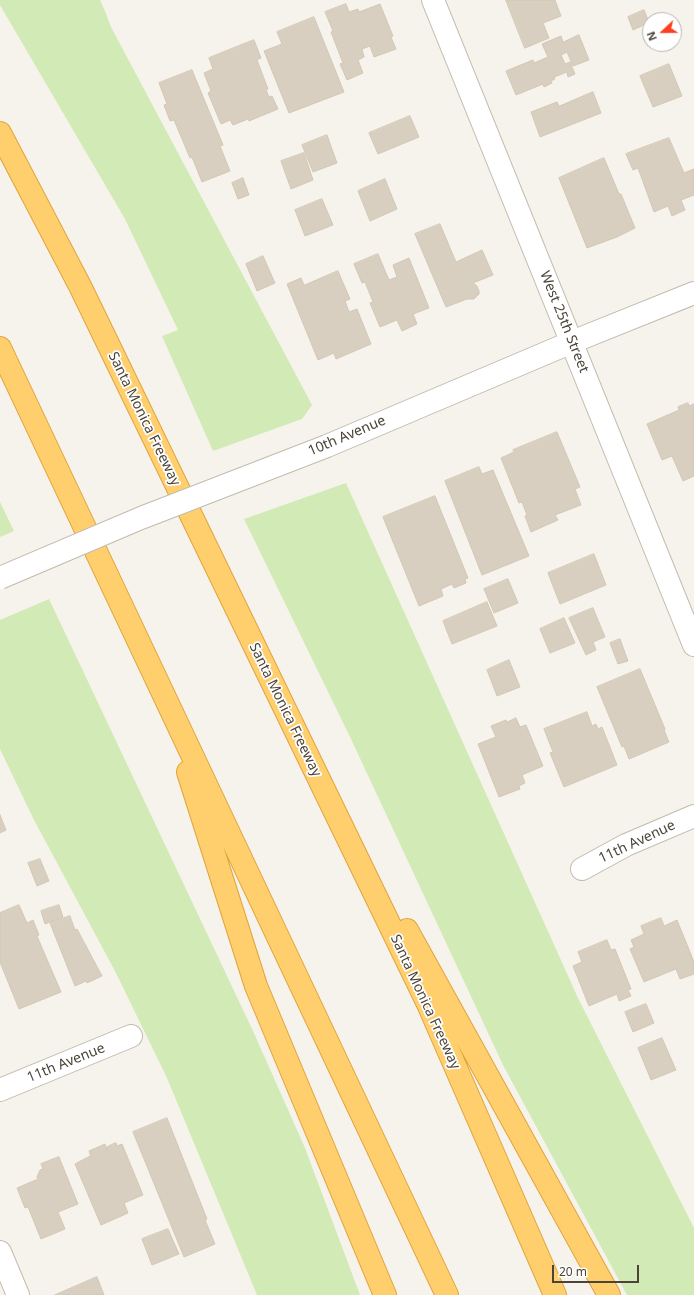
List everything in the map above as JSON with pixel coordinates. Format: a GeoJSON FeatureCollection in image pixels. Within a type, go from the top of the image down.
{"type":"FeatureCollection","features":[{"type":"Feature","properties":{"kind":"highway","name":"Santa Monica Freeway"},"geometry":{"type":"LineString","coordinates":[[0,133],[80,286],[428,1004],[555,1295]]}},
{"type":"Feature","properties":{"kind":"highway"},"geometry":{"type":"LineString","coordinates":[[0,348],[447,1295]]}},
{"type":"Feature","properties":{"kind":"highway"},"geometry":{"type":"LineString","coordinates":[[160,687],[256,986],[384,1295]]}},
{"type":"Feature","properties":{"kind":"highway"},"geometry":{"type":"LineString","coordinates":[[283,705],[609,1295]]}},
{"type":"Feature","properties":{"kind":"street","name":"West 25th Street"},"geometry":{"type":"LineString","coordinates":[[433,0],[694,645]]}},
{"type":"Feature","properties":{"kind":"street","name":"10th Avenue"},"geometry":{"type":"LineString","coordinates":[[0,578],[141,518],[328,446],[572,342],[694,293]]}},
{"type":"Feature","properties":{"kind":"street","name":"11th Avenue"},"geometry":{"type":"LineString","coordinates":[[582,869],[626,845],[694,816]]}},
{"type":"Feature","properties":{"kind":"street","name":"11th Avenue"},"geometry":{"type":"LineString","coordinates":[[0,1090],[131,1036]]}},
{"type":"Feature","properties":{"kind":"street"},"geometry":{"type":"LineString","coordinates":[[0,1252],[18,1295]]}},
{"type":"Feature","properties":{"kind":"green space"},"geometry":{"type":"Polygon","coordinates":[[[0,0],[100,0],[111,27],[312,405],[302,419],[213,451],[162,336],[178,330],[125,219],[0,5],[0,0]]]}},
{"type":"Feature","properties":{"kind":"green space"},"geometry":{"type":"Polygon","coordinates":[[[346,483],[578,998],[694,1228],[694,1295],[627,1295],[503,1065],[351,739],[244,519],[346,483]]]}},
{"type":"Feature","properties":{"kind":"green space"},"geometry":{"type":"Polygon","coordinates":[[[0,502],[14,531],[0,537],[0,502]]]}},
{"type":"Feature","properties":{"kind":"green space"},"geometry":{"type":"Polygon","coordinates":[[[49,599],[253,1031],[305,1148],[360,1295],[257,1295],[167,1078],[116,973],[33,818],[0,749],[0,620],[49,599]]]}},
{"type":"Feature","properties":{"kind":"building"},"geometry":{"type":"Polygon","coordinates":[[[506,0],[555,0],[561,16],[543,23],[549,38],[525,48],[506,0]]]}},
{"type":"Feature","properties":{"kind":"building"},"geometry":{"type":"Polygon","coordinates":[[[346,4],[349,12],[358,9],[359,12],[380,4],[393,36],[391,37],[396,49],[374,57],[370,46],[362,49],[364,57],[358,60],[363,73],[347,80],[340,64],[343,63],[331,32],[333,31],[325,12],[346,4]]]}},
{"type":"Feature","properties":{"kind":"building"},"geometry":{"type":"Polygon","coordinates":[[[644,10],[645,12],[642,12],[642,26],[633,30],[628,17],[644,10]]]}},
{"type":"Feature","properties":{"kind":"building"},"geometry":{"type":"Polygon","coordinates":[[[314,17],[344,92],[289,113],[264,51],[282,44],[277,32],[314,17]]]}},
{"type":"Feature","properties":{"kind":"building"},"geometry":{"type":"Polygon","coordinates":[[[579,35],[589,60],[573,66],[567,52],[561,55],[565,64],[570,62],[575,74],[568,77],[567,72],[554,77],[555,79],[551,81],[552,83],[544,87],[543,84],[516,95],[506,71],[533,60],[534,63],[548,57],[542,44],[561,36],[563,42],[579,35]]]}},
{"type":"Feature","properties":{"kind":"building"},"geometry":{"type":"Polygon","coordinates":[[[254,40],[261,58],[257,60],[268,89],[266,90],[269,97],[272,96],[278,109],[249,121],[248,119],[233,125],[230,120],[221,124],[208,93],[211,91],[204,73],[213,69],[209,58],[254,40]]]}},
{"type":"Feature","properties":{"kind":"building"},"geometry":{"type":"Polygon","coordinates":[[[669,64],[682,96],[653,107],[640,76],[669,64]]]}},
{"type":"Feature","properties":{"kind":"building"},"geometry":{"type":"Polygon","coordinates":[[[192,70],[223,145],[220,146],[230,171],[202,182],[174,120],[170,121],[164,105],[167,104],[159,83],[192,70]]]}},
{"type":"Feature","properties":{"kind":"building"},"geometry":{"type":"Polygon","coordinates":[[[593,92],[601,113],[540,137],[531,112],[557,102],[559,106],[593,92]]]}},
{"type":"Feature","properties":{"kind":"building"},"geometry":{"type":"Polygon","coordinates":[[[410,116],[419,137],[378,154],[369,133],[410,116]]]}},
{"type":"Feature","properties":{"kind":"building"},"geometry":{"type":"Polygon","coordinates":[[[327,135],[337,163],[313,172],[302,145],[327,135]]]}},
{"type":"Feature","properties":{"kind":"building"},"geometry":{"type":"Polygon","coordinates":[[[669,138],[684,173],[694,169],[694,195],[681,200],[685,210],[672,216],[668,206],[654,212],[638,168],[633,170],[626,154],[669,138]]]}},
{"type":"Feature","properties":{"kind":"building"},"geometry":{"type":"Polygon","coordinates":[[[304,153],[313,180],[291,189],[281,161],[304,153]]]}},
{"type":"Feature","properties":{"kind":"building"},"geometry":{"type":"Polygon","coordinates":[[[604,158],[635,228],[617,237],[587,248],[559,178],[604,158]]]}},
{"type":"Feature","properties":{"kind":"building"},"geometry":{"type":"Polygon","coordinates":[[[243,178],[249,195],[238,199],[232,183],[243,178]]]}},
{"type":"Feature","properties":{"kind":"building"},"geometry":{"type":"Polygon","coordinates":[[[385,179],[397,209],[370,221],[358,191],[385,179]]]}},
{"type":"Feature","properties":{"kind":"building"},"geometry":{"type":"Polygon","coordinates":[[[322,199],[333,225],[305,236],[295,210],[322,199]]]}},
{"type":"Feature","properties":{"kind":"building"},"geometry":{"type":"Polygon","coordinates":[[[440,224],[456,262],[482,250],[493,275],[473,283],[477,286],[479,291],[479,294],[474,299],[467,299],[446,307],[415,234],[440,224]]]}},
{"type":"Feature","properties":{"kind":"building"},"geometry":{"type":"Polygon","coordinates":[[[378,254],[389,280],[397,277],[393,265],[409,258],[429,308],[413,314],[417,324],[402,331],[397,320],[380,327],[370,303],[373,302],[365,282],[362,283],[354,264],[378,254]]]}},
{"type":"Feature","properties":{"kind":"building"},"geometry":{"type":"Polygon","coordinates":[[[263,256],[275,283],[257,291],[246,264],[263,256]]]}},
{"type":"Feature","properties":{"kind":"building"},"geometry":{"type":"Polygon","coordinates":[[[338,271],[350,299],[345,301],[349,312],[357,309],[371,344],[336,359],[334,353],[318,360],[287,284],[301,278],[304,285],[338,271]]]}},
{"type":"Feature","properties":{"kind":"building"},"geometry":{"type":"Polygon","coordinates":[[[688,403],[689,406],[694,404],[694,476],[683,481],[672,456],[662,460],[647,424],[679,410],[678,407],[688,403]]]}},
{"type":"Feature","properties":{"kind":"building"},"geometry":{"type":"Polygon","coordinates":[[[557,432],[580,487],[575,489],[581,505],[555,515],[558,520],[531,532],[522,502],[519,503],[501,458],[514,452],[513,450],[557,432]]]}},
{"type":"Feature","properties":{"kind":"building"},"geometry":{"type":"Polygon","coordinates":[[[479,467],[482,474],[493,470],[529,556],[482,575],[445,481],[479,467]]]}},
{"type":"Feature","properties":{"kind":"building"},"geometry":{"type":"Polygon","coordinates":[[[435,496],[468,578],[465,579],[466,583],[454,588],[452,584],[441,589],[443,596],[419,606],[383,517],[435,496]]]}},
{"type":"Feature","properties":{"kind":"building"},"geometry":{"type":"Polygon","coordinates":[[[594,554],[606,585],[560,604],[548,573],[594,554]]]}},
{"type":"Feature","properties":{"kind":"building"},"geometry":{"type":"Polygon","coordinates":[[[508,579],[518,603],[494,613],[484,589],[508,579]]]}},
{"type":"Feature","properties":{"kind":"building"},"geometry":{"type":"Polygon","coordinates":[[[487,602],[497,626],[452,644],[443,621],[487,602]]]}},
{"type":"Feature","properties":{"kind":"building"},"geometry":{"type":"Polygon","coordinates":[[[593,608],[605,637],[593,642],[596,650],[586,655],[569,618],[593,608]]]}},
{"type":"Feature","properties":{"kind":"building"},"geometry":{"type":"Polygon","coordinates":[[[564,618],[575,643],[550,653],[540,629],[564,618]]]}},
{"type":"Feature","properties":{"kind":"building"},"geometry":{"type":"Polygon","coordinates":[[[620,639],[628,661],[618,664],[610,643],[620,639]]]}},
{"type":"Feature","properties":{"kind":"building"},"geometry":{"type":"Polygon","coordinates":[[[509,660],[520,687],[497,696],[487,670],[509,660]]]}},
{"type":"Feature","properties":{"kind":"building"},"geometry":{"type":"Polygon","coordinates":[[[640,669],[669,742],[629,759],[624,746],[622,747],[597,687],[640,669]]]}},
{"type":"Feature","properties":{"kind":"building"},"geometry":{"type":"Polygon","coordinates":[[[587,712],[592,726],[596,724],[598,729],[602,727],[617,765],[564,787],[550,753],[553,752],[544,729],[587,712]]]}},
{"type":"Feature","properties":{"kind":"building"},"geometry":{"type":"Polygon","coordinates":[[[516,718],[520,727],[526,725],[543,766],[522,775],[525,783],[519,786],[520,789],[499,797],[478,744],[496,737],[491,726],[516,718]]]}},
{"type":"Feature","properties":{"kind":"building"},"geometry":{"type":"Polygon","coordinates":[[[0,815],[6,830],[0,833],[0,815]]]}},
{"type":"Feature","properties":{"kind":"building"},"geometry":{"type":"Polygon","coordinates":[[[40,859],[49,881],[37,886],[28,863],[40,859]]]}},
{"type":"Feature","properties":{"kind":"building"},"geometry":{"type":"Polygon","coordinates":[[[19,905],[27,923],[33,920],[39,935],[37,936],[61,992],[19,1009],[0,962],[0,913],[19,905]]]}},
{"type":"Feature","properties":{"kind":"building"},"geometry":{"type":"Polygon","coordinates":[[[59,905],[63,917],[45,924],[41,911],[59,905]]]}},
{"type":"Feature","properties":{"kind":"building"},"geometry":{"type":"Polygon","coordinates":[[[70,916],[75,930],[77,929],[102,976],[87,983],[86,981],[75,986],[50,923],[70,916]]]}},
{"type":"Feature","properties":{"kind":"building"},"geometry":{"type":"Polygon","coordinates":[[[661,918],[664,926],[677,920],[694,962],[694,974],[680,979],[676,969],[644,982],[630,949],[634,947],[631,940],[644,934],[641,926],[661,918]]]}},
{"type":"Feature","properties":{"kind":"building"},"geometry":{"type":"Polygon","coordinates":[[[607,940],[611,950],[615,949],[631,989],[628,990],[631,996],[619,1001],[617,994],[589,1006],[573,966],[582,962],[578,952],[607,940]]]}},
{"type":"Feature","properties":{"kind":"building"},"geometry":{"type":"Polygon","coordinates":[[[646,1004],[654,1023],[633,1032],[625,1012],[646,1004]]]}},
{"type":"Feature","properties":{"kind":"building"},"geometry":{"type":"Polygon","coordinates":[[[662,1038],[676,1070],[651,1080],[638,1048],[662,1038]]]}},
{"type":"Feature","properties":{"kind":"building"},"geometry":{"type":"Polygon","coordinates":[[[167,1118],[207,1219],[205,1220],[215,1244],[184,1257],[133,1132],[167,1118]]]}},
{"type":"Feature","properties":{"kind":"building"},"geometry":{"type":"Polygon","coordinates":[[[116,1143],[117,1146],[122,1144],[143,1195],[124,1203],[128,1213],[101,1225],[75,1164],[90,1156],[91,1157],[89,1151],[105,1144],[107,1150],[107,1147],[116,1143]]]}},
{"type":"Feature","properties":{"kind":"building"},"geometry":{"type":"Polygon","coordinates":[[[59,1157],[78,1204],[58,1212],[65,1229],[41,1239],[28,1207],[25,1208],[17,1188],[38,1179],[37,1177],[40,1170],[43,1169],[41,1164],[59,1157]]]}},
{"type":"Feature","properties":{"kind":"building"},"geometry":{"type":"Polygon","coordinates":[[[168,1229],[179,1254],[152,1265],[142,1239],[168,1229]]]}},
{"type":"Feature","properties":{"kind":"building"},"geometry":{"type":"Polygon","coordinates":[[[97,1277],[104,1295],[55,1295],[97,1277]]]}}]}
